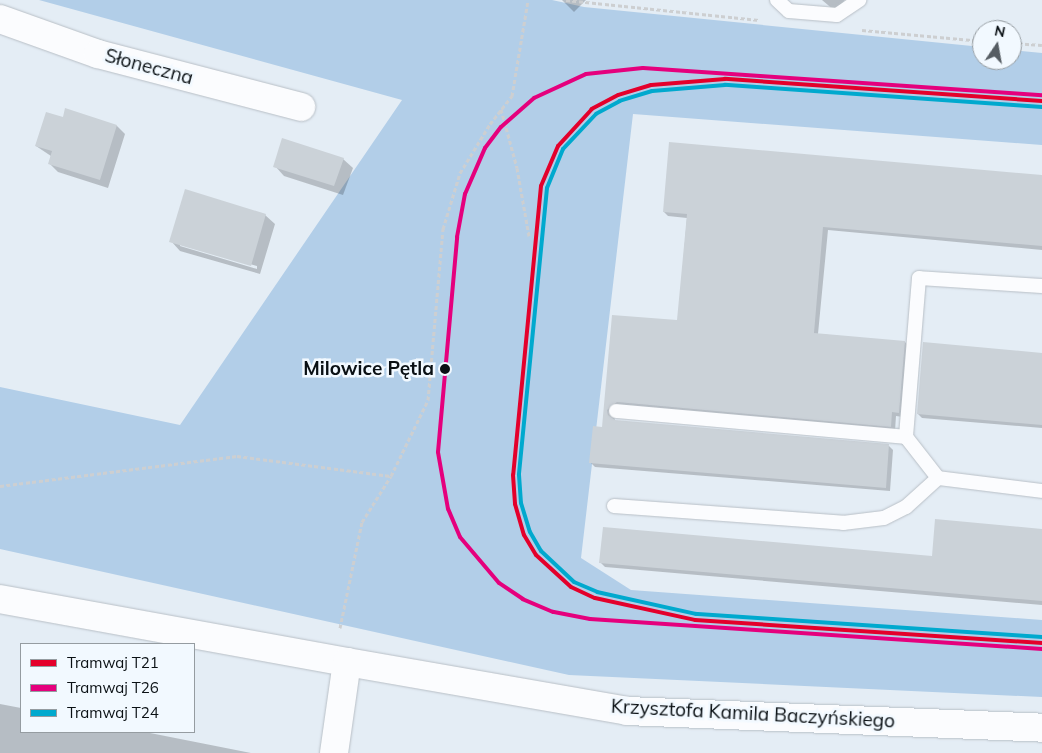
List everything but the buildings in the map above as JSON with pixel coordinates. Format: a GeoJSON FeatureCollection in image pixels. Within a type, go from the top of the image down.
{"type":"FeatureCollection","features":[{"type":"Feature","properties":{"kind":"street","name":"Słoneczna"},"geometry":{"type":"LineString","coordinates":[[0,19],[98,54],[301,107]]}},
{"type":"Feature","properties":{"kind":"street","name":"Krzysztofa Kamila Baczyńskiego"},"geometry":{"type":"LineString","coordinates":[[0,599],[626,711],[1042,728]]}},
{"type":"Feature","properties":{"kind":"street"},"geometry":{"type":"LineString","coordinates":[[334,753],[347,662]]}},
{"type":"Feature","properties":{"kind":"lane"},"geometry":{"type":"LineString","coordinates":[[777,0],[789,11],[838,14],[859,0]]}},
{"type":"Feature","properties":{"kind":"lane"},"geometry":{"type":"LineString","coordinates":[[1042,286],[919,278],[906,437],[938,478],[1042,491]]}},
{"type":"Feature","properties":{"kind":"lane"},"geometry":{"type":"LineString","coordinates":[[616,411],[906,437]]}},
{"type":"Feature","properties":{"kind":"lane"},"geometry":{"type":"LineString","coordinates":[[614,506],[843,523],[884,518],[906,507],[938,478]]}},
{"type":"Feature","properties":{"kind":"path"},"geometry":{"type":"LineString","coordinates":[[338,636],[362,522],[391,476],[428,400],[446,220],[460,173],[512,96],[528,0]]}},
{"type":"Feature","properties":{"kind":"path"},"geometry":{"type":"LineString","coordinates":[[1022,44],[1042,45]]}},
{"type":"Feature","properties":{"kind":"path"},"geometry":{"type":"LineString","coordinates":[[502,109],[517,168],[529,236]]}},
{"type":"Feature","properties":{"kind":"path"},"geometry":{"type":"LineString","coordinates":[[0,486],[237,456],[391,476]]}},
{"type":"Feature","properties":{"kind":"shaded area"},"geometry":{"type":"Polygon","coordinates":[[[39,0],[552,0],[584,7],[972,46],[972,70],[1022,70],[1022,51],[1042,53],[1042,145],[633,114],[581,558],[631,590],[1042,620],[1042,697],[569,675],[0,549],[0,387],[180,425],[402,100],[39,0]]]}},
{"type":"Feature","properties":{"kind":"tram line","name":"T26"},"geometry":{"type":"LineString","coordinates":[[1042,95],[643,68],[586,74],[534,98],[501,127],[485,148],[465,194],[457,237],[438,452],[448,509],[460,537],[499,583],[523,599],[553,612],[590,619],[1042,649]]}},
{"type":"Feature","properties":{"kind":"tram line","name":"T21"},"geometry":{"type":"LineString","coordinates":[[1042,101],[725,79],[651,85],[618,95],[592,109],[558,146],[541,186],[513,475],[515,504],[524,535],[536,555],[571,587],[595,598],[695,620],[1042,643]]}},
{"type":"Feature","properties":{"kind":"tram line","name":"T24"},"geometry":{"type":"LineString","coordinates":[[1042,107],[725,85],[652,91],[620,101],[596,114],[563,149],[547,188],[519,475],[521,503],[530,532],[541,551],[574,582],[597,592],[696,614],[1042,637]]}},
{"type":"Feature","properties":{"kind":"place","name":"Milowice Pętla"},"geometry":{"type":"Point","coordinates":[445,369]}}]}
